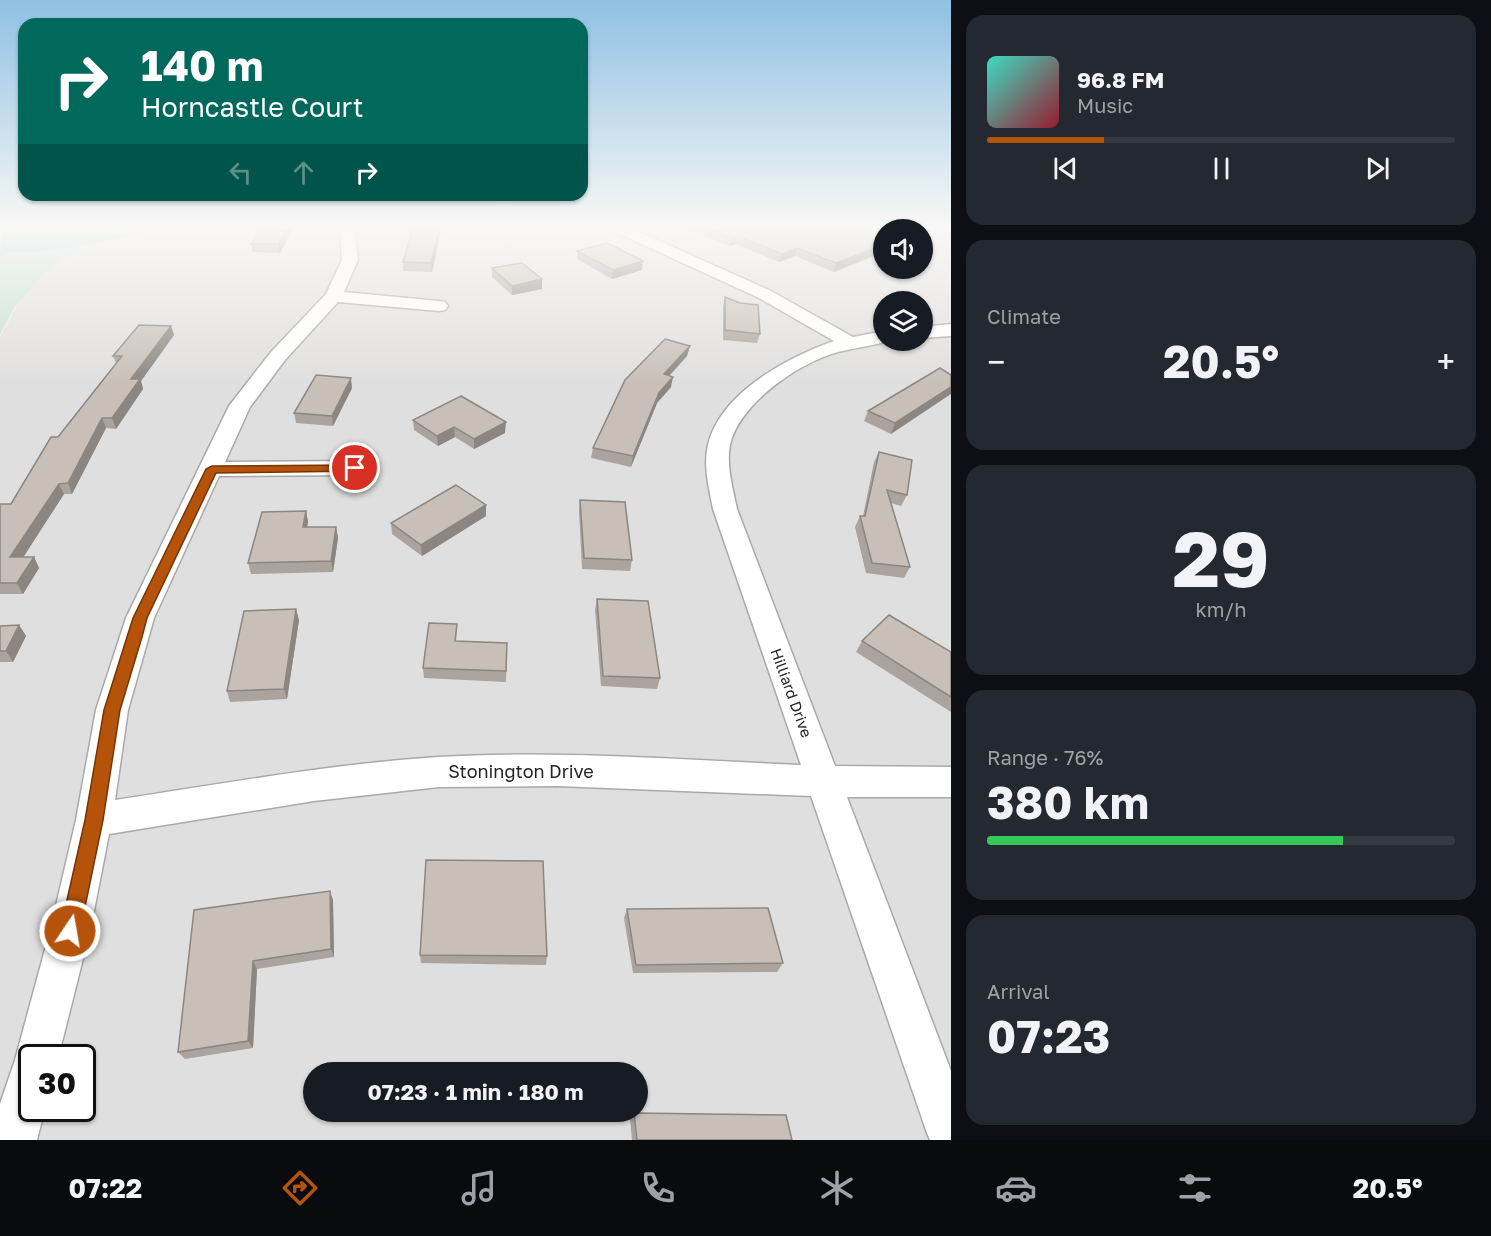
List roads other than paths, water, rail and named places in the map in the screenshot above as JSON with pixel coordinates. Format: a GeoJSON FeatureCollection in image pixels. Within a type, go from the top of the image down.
{"type":"FeatureCollection","features":[{"type":"Feature","properties":{"kind":"street"},"geometry":{"type":"LineString","coordinates":[[40,1044],[70,931],[94,820],[112,710],[140,618],[246,397],[278,356],[334,296],[341,279]]}},
{"type":"Feature","properties":{"kind":"street"},"geometry":{"type":"LineString","coordinates":[[733,279],[804,314],[851,344]]}},
{"type":"Feature","properties":{"kind":"street"},"geometry":{"type":"LineString","coordinates":[[334,296],[439,306]]}},
{"type":"Feature","properties":{"kind":"street"},"geometry":{"type":"LineString","coordinates":[[933,332],[951,330]]}},
{"type":"Feature","properties":{"kind":"street","name":"Hilliard Drive"},"geometry":{"type":"LineString","coordinates":[[873,339],[812,355],[771,379],[758,389],[725,429],[718,457],[725,509],[951,1133]]}},
{"type":"Feature","properties":{"kind":"street"},"geometry":{"type":"LineString","coordinates":[[212,469],[355,468]]}},
{"type":"Feature","properties":{"kind":"street","name":"Stonington Drive"},"geometry":{"type":"LineString","coordinates":[[94,820],[314,784],[439,772],[557,771],[823,782],[951,782]]}},
{"type":"Feature","properties":{"kind":"street"},"geometry":{"type":"LineString","coordinates":[[13,1140],[18,1122]]}}]}
